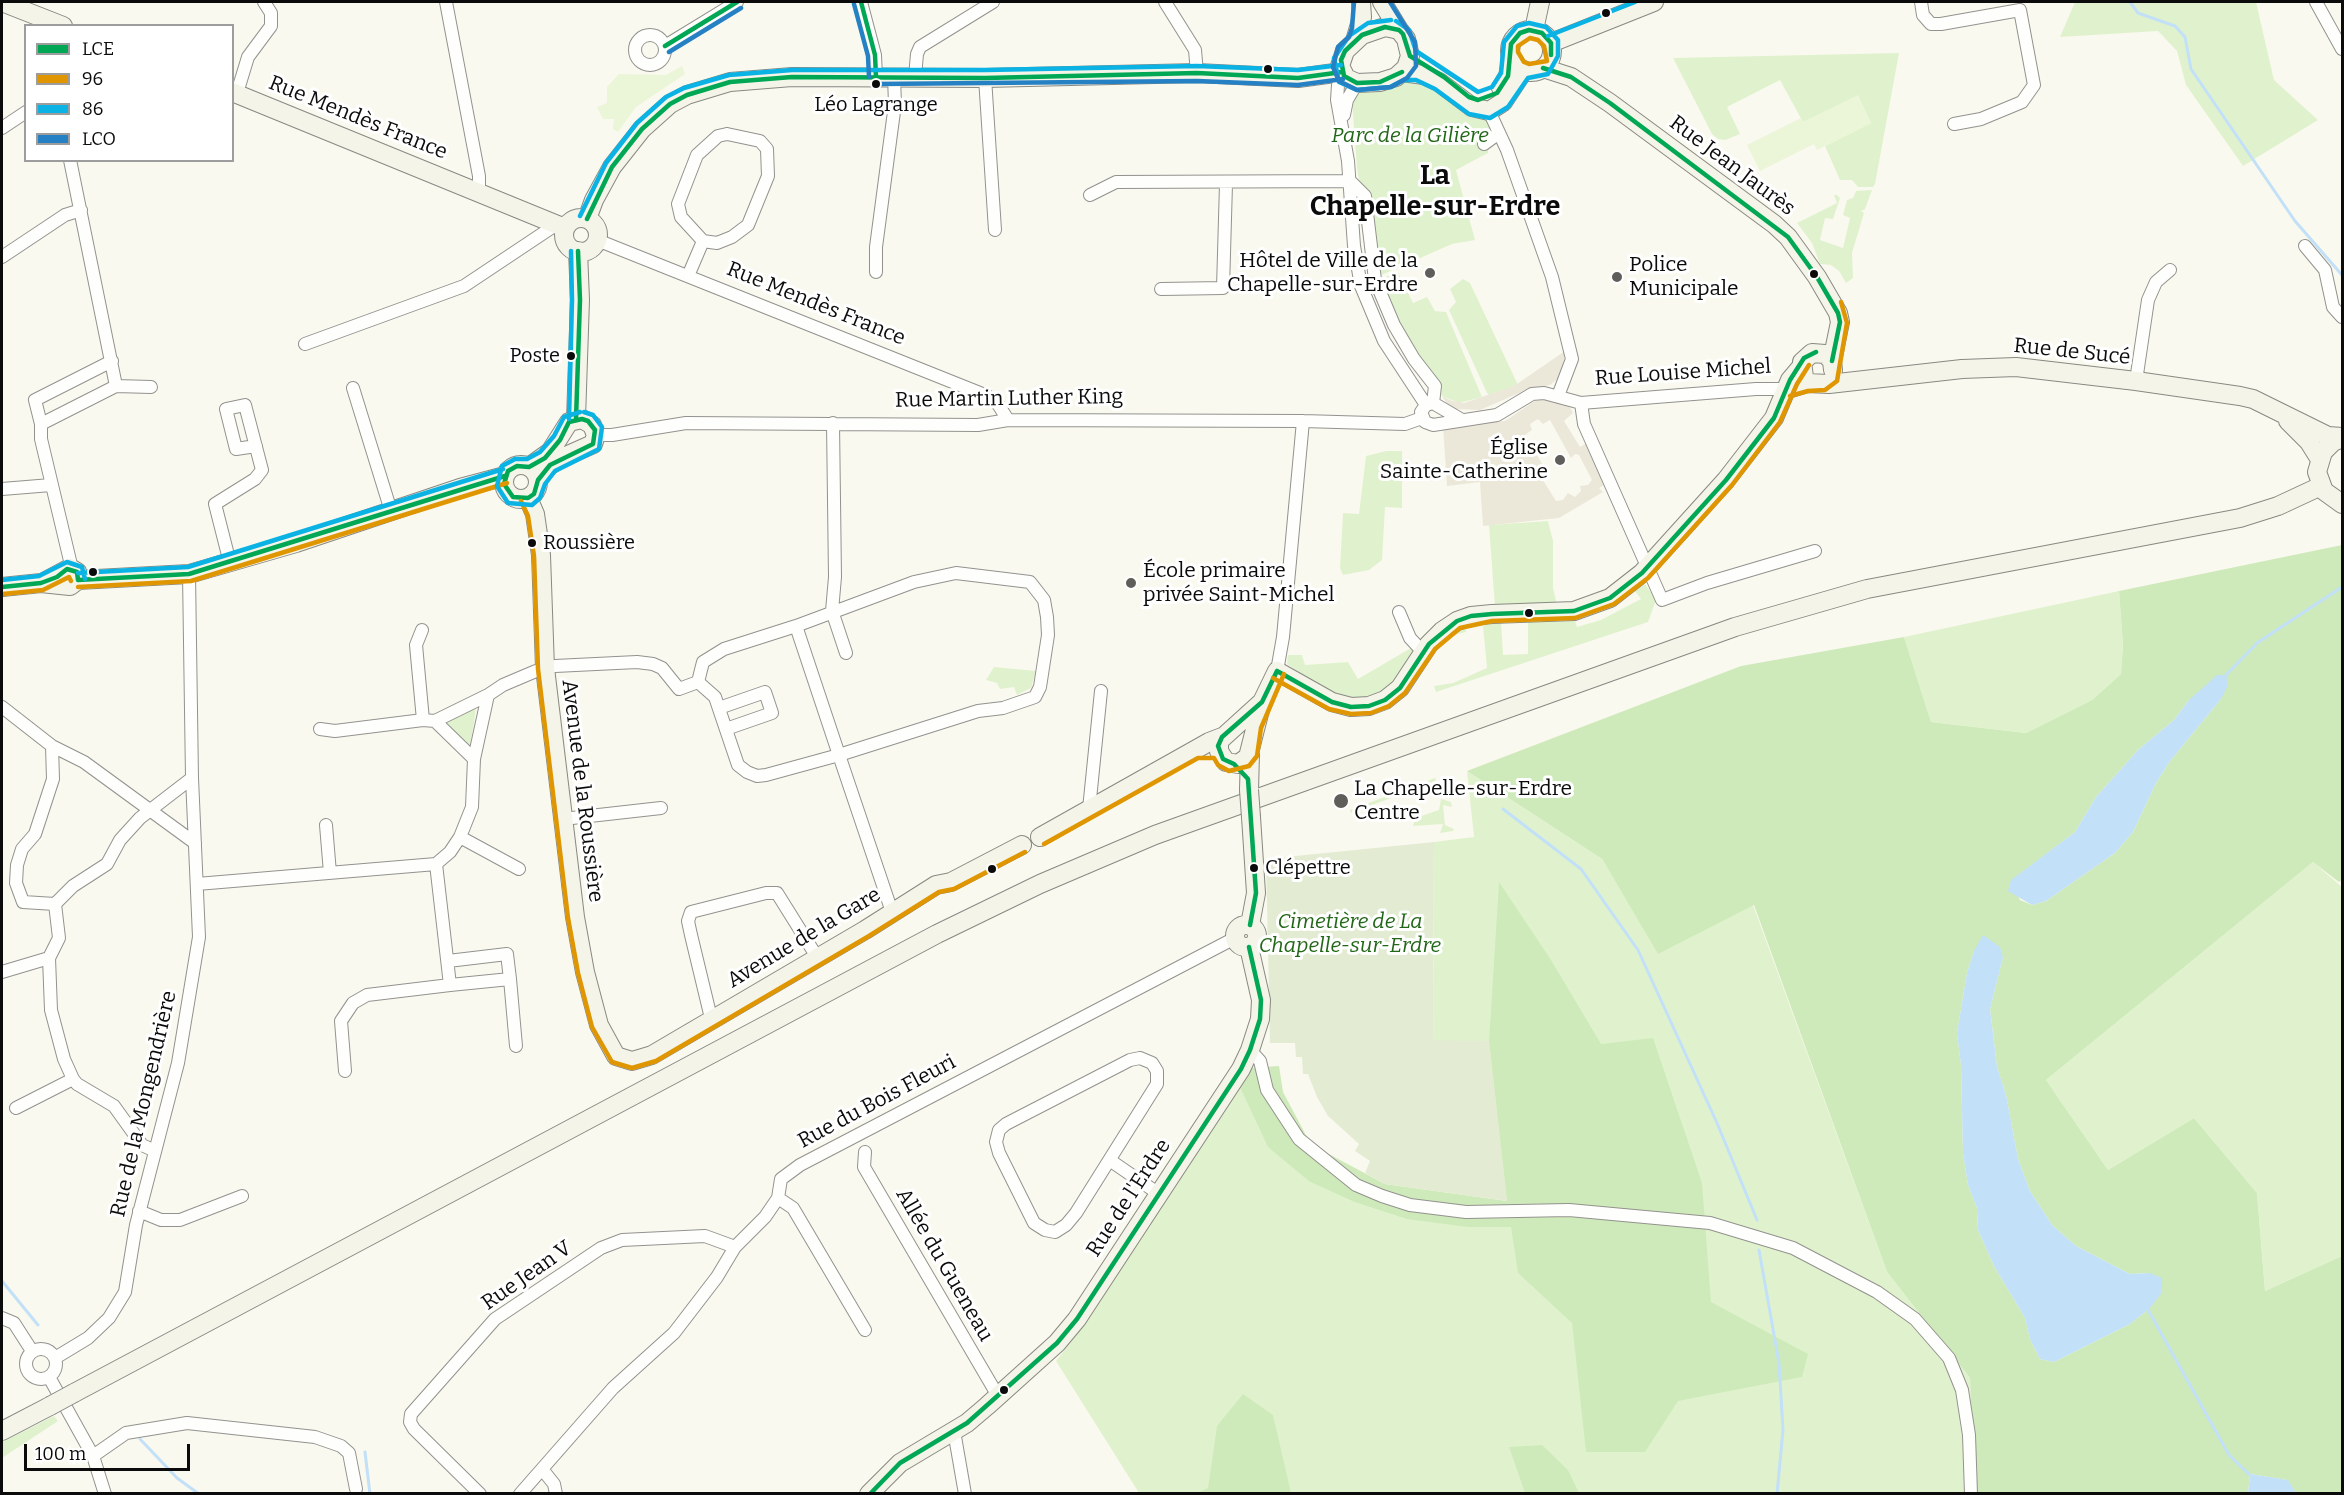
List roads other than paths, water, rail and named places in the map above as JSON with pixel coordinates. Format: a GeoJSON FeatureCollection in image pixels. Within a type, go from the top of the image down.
{"type":"FeatureCollection","features":[{"type":"Feature","properties":{"kind":"street"},"geometry":{"type":"LineString","coordinates":[[2,2],[58,24]]}},
{"type":"Feature","properties":{"kind":"street"},"geometry":{"type":"LineString","coordinates":[[235,92],[248,57],[270,26],[271,13],[264,2]]}},
{"type":"Feature","properties":{"kind":"street"},"geometry":{"type":"LineString","coordinates":[[446,2],[479,176],[479,191]]}},
{"type":"Feature","properties":{"kind":"street"},"geometry":{"type":"LineString","coordinates":[[665,46],[737,2]]}},
{"type":"Feature","properties":{"kind":"street"},"geometry":{"type":"LineString","coordinates":[[861,2],[875,55],[876,77]]}},
{"type":"Feature","properties":{"kind":"street"},"geometry":{"type":"LineString","coordinates":[[915,77],[920,46],[993,2]]}},
{"type":"Feature","properties":{"kind":"street"},"geometry":{"type":"LineString","coordinates":[[1165,2],[1195,50],[1197,73]]}},
{"type":"Feature","properties":{"kind":"street"},"geometry":{"type":"LineString","coordinates":[[1361,2],[1362,17],[1355,41],[1341,60],[1348,77],[1343,122],[1354,246],[1361,286],[1384,341],[1443,417],[1437,424]]}},
{"type":"Feature","properties":{"kind":"street"},"geometry":{"type":"LineString","coordinates":[[587,219],[594,200],[612,167],[655,117],[687,95],[729,82],[792,77],[985,78],[1197,73],[1388,80],[1406,64],[1406,39],[1382,2]]}},
{"type":"Feature","properties":{"kind":"street"},"geometry":{"type":"LineString","coordinates":[[1534,30],[1540,2]]}},
{"type":"Feature","properties":{"kind":"street"},"geometry":{"type":"LineString","coordinates":[[1548,56],[1542,33],[1534,30],[1524,31],[1513,40],[1510,49],[1518,65],[1534,72],[1548,56],[1654,2]]}},
{"type":"Feature","properties":{"kind":"street"},"geometry":{"type":"LineString","coordinates":[[1921,2],[1923,15],[1931,24],[2020,10],[2034,85],[2022,102],[1981,118],[1954,124]]}},
{"type":"Feature","properties":{"kind":"street"},"geometry":{"type":"LineString","coordinates":[[2316,2],[2343,49]]}},
{"type":"Feature","properties":{"kind":"street"},"geometry":{"type":"LineString","coordinates":[[1355,41],[1378,28],[1392,27],[1399,30]]}},
{"type":"Feature","properties":{"kind":"street","name":"Rue Jean Jaurès"},"geometry":{"type":"LineString","coordinates":[[1548,56],[1571,77],[1617,108],[1774,224],[1788,237],[1814,273],[1838,316],[1828,337],[1827,359]]}},
{"type":"Feature","properties":{"kind":"street"},"geometry":{"type":"LineString","coordinates":[[1406,64],[1444,77],[1470,97],[1478,100],[1497,93],[1518,65]]}},
{"type":"Feature","properties":{"kind":"street"},"geometry":{"type":"LineString","coordinates":[[1406,64],[1439,82],[1472,107],[1489,111],[1503,102],[1518,65]]}},
{"type":"Feature","properties":{"kind":"street"},"geometry":{"type":"LineString","coordinates":[[876,272],[876,247],[895,104],[894,77]]}},
{"type":"Feature","properties":{"kind":"street"},"geometry":{"type":"LineString","coordinates":[[985,78],[995,230]]}},
{"type":"Feature","properties":{"kind":"street","name":"Rue Mendès France"},"geometry":{"type":"LineString","coordinates":[[235,92],[561,226]]}},
{"type":"Feature","properties":{"kind":"street"},"geometry":{"type":"LineString","coordinates":[[1489,111],[1552,277],[1572,359],[1558,396]]}},
{"type":"Feature","properties":{"kind":"street"},"geometry":{"type":"LineString","coordinates":[[2,128],[24,113]]}},
{"type":"Feature","properties":{"kind":"street"},"geometry":{"type":"LineString","coordinates":[[1484,144],[1499,133]]}},
{"type":"Feature","properties":{"kind":"street"},"geometry":{"type":"LineString","coordinates":[[727,134],[760,141],[767,149],[768,176],[748,225],[732,237],[717,243],[704,241],[681,217],[678,204],[697,155],[718,136],[727,134]]}},
{"type":"Feature","properties":{"kind":"street"},"geometry":{"type":"LineString","coordinates":[[70,162],[116,387]]}},
{"type":"Feature","properties":{"kind":"street"},"geometry":{"type":"LineString","coordinates":[[1090,195],[1116,182],[1226,184],[1350,181],[1365,196],[1375,280],[1394,325],[1414,359],[1435,386],[1434,406]]}},
{"type":"Feature","properties":{"kind":"street"},"geometry":{"type":"LineString","coordinates":[[1161,289],[1223,288],[1226,184]]}},
{"type":"Feature","properties":{"kind":"street"},"geometry":{"type":"LineString","coordinates":[[2,257],[65,215],[81,210]]}},
{"type":"Feature","properties":{"kind":"street"},"geometry":{"type":"LineString","coordinates":[[305,344],[464,286],[561,226],[576,218],[587,219],[597,228],[597,240],[590,249],[578,251],[566,243],[561,226]]}},
{"type":"Feature","properties":{"kind":"street","name":"Rue Mendès France"},"geometry":{"type":"LineString","coordinates":[[597,240],[985,395],[996,401],[1008,420]]}},
{"type":"Feature","properties":{"kind":"street"},"geometry":{"type":"LineString","coordinates":[[688,276],[704,241]]}},
{"type":"Feature","properties":{"kind":"street"},"geometry":{"type":"LineString","coordinates":[[2305,246],[2325,270],[2333,307],[2343,317]]}},
{"type":"Feature","properties":{"kind":"street"},"geometry":{"type":"LineString","coordinates":[[576,419],[580,300],[578,251]]}},
{"type":"Feature","properties":{"kind":"street"},"geometry":{"type":"LineString","coordinates":[[2136,381],[2148,300],[2156,282],[2170,270]]}},
{"type":"Feature","properties":{"kind":"street"},"geometry":{"type":"LineString","coordinates":[[1827,359],[1832,374],[1817,383],[1803,375],[1801,367],[1808,355],[1827,359],[1848,376],[1859,380]]}},
{"type":"Feature","properties":{"kind":"street"},"geometry":{"type":"LineString","coordinates":[[69,577],[58,503],[51,485],[40,439],[41,423],[35,400],[112,362]]}},
{"type":"Feature","properties":{"kind":"street","name":"Rue Louise Michel"},"geometry":{"type":"LineString","coordinates":[[1788,389],[1790,380],[1801,367]]}},
{"type":"Feature","properties":{"kind":"street","name":"Rue de Sucé"},"geometry":{"type":"LineString","coordinates":[[1817,383],[1849,383],[1859,380],[2004,367],[2136,381],[2240,396],[2253,399],[2328,436],[2343,438]]}},
{"type":"Feature","properties":{"kind":"street","name":"Rue Louise Michel"},"geometry":{"type":"LineString","coordinates":[[1581,403],[1756,389],[1788,389],[1817,383]]}},
{"type":"Feature","properties":{"kind":"street"},"geometry":{"type":"LineString","coordinates":[[41,423],[116,387],[151,387]]}},
{"type":"Feature","properties":{"kind":"street"},"geometry":{"type":"LineString","coordinates":[[352,388],[391,511]]}},
{"type":"Feature","properties":{"kind":"street"},"geometry":{"type":"LineString","coordinates":[[1277,670],[1332,702],[1351,707],[1369,706],[1385,700],[1400,688],[1424,652],[1442,631],[1466,617],[1574,611],[1610,598],[1648,566],[1695,517],[1774,418],[1788,389]]}},
{"type":"Feature","properties":{"kind":"street"},"geometry":{"type":"LineString","coordinates":[[1434,406],[1421,412],[1422,418],[1428,424],[1497,415],[1532,394],[1544,393],[1581,403],[1584,424],[1662,600],[1707,583],[1815,551]]}},
{"type":"Feature","properties":{"kind":"street"},"geometry":{"type":"LineString","coordinates":[[1434,406],[1462,420]]}},
{"type":"Feature","properties":{"kind":"street","name":"Rue de Sucé"},"geometry":{"type":"LineString","coordinates":[[2278,412],[2301,433],[2319,458]]}},
{"type":"Feature","properties":{"kind":"street","name":"Rue Martin Luther King"},"geometry":{"type":"LineString","coordinates":[[596,435],[612,435],[686,423],[978,424],[1008,420],[1303,421],[1405,424],[1422,418]]}},
{"type":"Feature","properties":{"kind":"street"},"geometry":{"type":"LineString","coordinates":[[2,587],[41,583],[69,577],[189,574],[230,563],[460,488],[505,476],[518,466],[533,473],[545,469],[557,460],[589,448],[596,435],[588,421],[576,419],[566,426],[550,452],[533,473]]}},
{"type":"Feature","properties":{"kind":"street"},"geometry":{"type":"LineString","coordinates":[[1245,754],[1262,702],[1277,670],[1284,637],[1303,421]]}},
{"type":"Feature","properties":{"kind":"street"},"geometry":{"type":"LineString","coordinates":[[833,423],[835,577],[832,611],[846,652]]}},
{"type":"Feature","properties":{"kind":"street"},"geometry":{"type":"LineString","coordinates":[[2343,438],[2327,447],[2319,458],[2317,472],[2321,486],[2328,496],[2343,504]]}},
{"type":"Feature","properties":{"kind":"street"},"geometry":{"type":"LineString","coordinates":[[230,563],[215,504],[255,479],[262,470],[256,446]]}},
{"type":"Feature","properties":{"kind":"street"},"geometry":{"type":"LineString","coordinates":[[505,476],[504,484],[513,497],[528,498],[537,487],[533,473]]}},
{"type":"Feature","properties":{"kind":"street"},"geometry":{"type":"LineString","coordinates":[[2,489],[51,485]]}},
{"type":"Feature","properties":{"kind":"street"},"geometry":{"type":"LineString","coordinates":[[2,1431],[937,934],[1040,884],[1136,843],[1735,627],[1867,588],[2240,518],[2278,506],[2321,486]]}},
{"type":"Feature","properties":{"kind":"street","name":"Avenue de la Roussière"},"geometry":{"type":"LineString","coordinates":[[528,498],[535,514],[541,555],[544,668],[585,972],[598,1025],[611,1051]]}},
{"type":"Feature","properties":{"kind":"street"},"geometry":{"type":"LineString","coordinates":[[956,573],[1030,582],[1044,600],[1048,634],[1040,687],[1035,697],[1003,708],[978,711],[839,755],[757,776],[738,765],[715,697],[698,682],[704,662],[724,649],[796,626],[915,582],[956,573]]}},
{"type":"Feature","properties":{"kind":"street","name":"Rue de la Mongendrière"},"geometry":{"type":"LineString","coordinates":[[55,1358],[88,1338],[109,1318],[128,1283],[139,1211],[178,1063],[198,937],[192,778],[189,574]]}},
{"type":"Feature","properties":{"kind":"street"},"geometry":{"type":"LineString","coordinates":[[1399,612],[1410,638],[1424,652]]}},
{"type":"Feature","properties":{"kind":"street"},"geometry":{"type":"LineString","coordinates":[[796,626],[892,912]]}},
{"type":"Feature","properties":{"kind":"street"},"geometry":{"type":"LineString","coordinates":[[422,630],[416,645],[429,721],[474,759]]}},
{"type":"Feature","properties":{"kind":"street"},"geometry":{"type":"LineString","coordinates":[[320,729],[356,729],[429,721],[544,668],[637,662],[662,668],[679,689],[698,682]]}},
{"type":"Feature","properties":{"kind":"street"},"geometry":{"type":"LineString","coordinates":[[1089,808],[1101,691]]}},
{"type":"Feature","properties":{"kind":"street"},"geometry":{"type":"LineString","coordinates":[[719,708],[765,692],[772,713],[726,729]]}},
{"type":"Feature","properties":{"kind":"street"},"geometry":{"type":"LineString","coordinates":[[197,884],[436,864],[450,852],[460,837],[472,807],[474,759],[488,695]]}},
{"type":"Feature","properties":{"kind":"street"},"geometry":{"type":"LineString","coordinates":[[1245,754],[1223,759],[1224,740],[1262,702]]}},
{"type":"Feature","properties":{"kind":"street"},"geometry":{"type":"LineString","coordinates":[[2,706],[52,746],[84,762],[195,843]]}},
{"type":"Feature","properties":{"kind":"street"},"geometry":{"type":"LineString","coordinates":[[1224,740],[1240,733],[1245,754]]}},
{"type":"Feature","properties":{"kind":"street","name":"Avenue de la Gare"},"geometry":{"type":"LineString","coordinates":[[611,1051],[625,1060],[642,1059],[818,957],[936,885],[951,882],[1022,845],[1026,851],[1035,853],[1041,845],[1040,837],[1196,750],[1224,740]]}},
{"type":"Feature","properties":{"kind":"street"},"geometry":{"type":"LineString","coordinates":[[52,746],[53,779],[35,834],[22,849],[16,865],[16,883],[23,902],[56,904]]}},
{"type":"Feature","properties":{"kind":"street","name":"Rue de l'Erdre"},"geometry":{"type":"LineString","coordinates":[[868,1494],[900,1463],[954,1431],[998,1396],[1056,1343],[1077,1319],[1241,1069],[1260,1019],[1261,1000],[1242,943],[1258,936],[1250,926],[1256,893],[1245,754]]}},
{"type":"Feature","properties":{"kind":"street"},"geometry":{"type":"LineString","coordinates":[[155,1151],[142,1145],[114,1106],[77,1084],[73,1079],[64,1059],[51,1010],[49,958],[59,938],[56,904],[73,886],[108,864],[120,840],[150,810],[192,778]]}},
{"type":"Feature","properties":{"kind":"street"},"geometry":{"type":"LineString","coordinates":[[563,819],[661,808]]}},
{"type":"Feature","properties":{"kind":"street"},"geometry":{"type":"LineString","coordinates":[[326,825],[330,873]]}},
{"type":"Feature","properties":{"kind":"street"},"geometry":{"type":"LineString","coordinates":[[460,837],[519,869]]}},
{"type":"Feature","properties":{"kind":"street"},"geometry":{"type":"LineString","coordinates":[[436,864],[450,986]]}},
{"type":"Feature","properties":{"kind":"street"},"geometry":{"type":"LineString","coordinates":[[711,1018],[688,921],[691,912],[766,893],[777,893],[818,957]]}},
{"type":"Feature","properties":{"kind":"street","name":"Rue du Bois Fleuri"},"geometry":{"type":"LineString","coordinates":[[520,1494],[613,1388],[674,1333],[717,1277],[735,1247],[765,1217],[778,1198],[781,1179],[800,1164],[1242,943]]}},
{"type":"Feature","properties":{"kind":"street"},"geometry":{"type":"LineString","coordinates":[[448,961],[507,954],[516,1046]]}},
{"type":"Feature","properties":{"kind":"street"},"geometry":{"type":"LineString","coordinates":[[2,972],[49,958]]}},
{"type":"Feature","properties":{"kind":"street"},"geometry":{"type":"LineString","coordinates":[[345,1071],[340,1021],[353,1004],[367,995],[510,979]]}},
{"type":"Feature","properties":{"kind":"street"},"geometry":{"type":"LineString","coordinates":[[1250,1050],[1260,1060],[1267,1090],[1299,1139],[1356,1185],[1382,1196],[1410,1205],[1466,1212],[1569,1210],[1710,1223],[1793,1248],[1877,1292],[1916,1318],[1949,1358],[1962,1390],[1969,1435],[1971,1494]]}},
{"type":"Feature","properties":{"kind":"street"},"geometry":{"type":"LineString","coordinates":[[1140,1058],[1152,1063],[1157,1071],[1157,1083],[1111,1161],[1066,1225],[1055,1232],[1045,1230],[1034,1223],[999,1153],[996,1142],[999,1130],[1006,1124],[1130,1060],[1140,1058]]}},
{"type":"Feature","properties":{"kind":"street"},"geometry":{"type":"LineString","coordinates":[[16,1108],[73,1079]]}},
{"type":"Feature","properties":{"kind":"street","name":"Allée du Gueneau"},"geometry":{"type":"LineString","coordinates":[[865,1152],[864,1167],[998,1396]]}},
{"type":"Feature","properties":{"kind":"street"},"geometry":{"type":"LineString","coordinates":[[1111,1161],[1159,1194]]}},
{"type":"Feature","properties":{"kind":"street"},"geometry":{"type":"LineString","coordinates":[[139,1211],[161,1220],[180,1220],[242,1196]]}},
{"type":"Feature","properties":{"kind":"street"},"geometry":{"type":"LineString","coordinates":[[778,1198],[793,1208],[865,1330]]}},
{"type":"Feature","properties":{"kind":"street","name":"Rue Jean V"},"geometry":{"type":"LineString","coordinates":[[480,1494],[414,1429],[410,1422],[411,1414],[495,1319],[601,1248],[622,1240],[705,1236],[735,1247]]}},
{"type":"Feature","properties":{"kind":"street"},"geometry":{"type":"LineString","coordinates":[[2,1318],[14,1323],[32,1351]]}},
{"type":"Feature","properties":{"kind":"street"},"geometry":{"type":"LineString","coordinates":[[32,1351],[45,1349],[55,1358],[56,1367],[49,1377]]}},
{"type":"Feature","properties":{"kind":"street"},"geometry":{"type":"LineString","coordinates":[[32,1351],[26,1361],[29,1373],[36,1378],[49,1377]]}},
{"type":"Feature","properties":{"kind":"street"},"geometry":{"type":"LineString","coordinates":[[49,1377],[93,1456],[105,1494]]}},
{"type":"Feature","properties":{"kind":"street"},"geometry":{"type":"LineString","coordinates":[[93,1456],[126,1433],[187,1423],[315,1437],[341,1446],[349,1454],[356,1489]]}},
{"type":"Feature","properties":{"kind":"street"},"geometry":{"type":"LineString","coordinates":[[954,1431],[965,1494]]}},
{"type":"Feature","properties":{"kind":"street"},"geometry":{"type":"LineString","coordinates":[[542,1470],[554,1484],[556,1494]]}},
{"type":"Feature","properties":{"kind":"water"},"geometry":{"type":"Polygon","coordinates":[[[2217,675],[2226,675],[2228,685],[2221,699],[2170,761],[2156,783],[2133,832],[2115,853],[2046,901],[2032,905],[2008,891],[2011,880],[2075,832],[2096,797],[2139,749],[2174,720],[2189,700],[2217,675]]]}},
{"type":"Feature","properties":{"kind":"water"},"geometry":{"type":"Polygon","coordinates":[[[1983,935],[2000,947],[2003,957],[1990,1009],[1997,1067],[2006,1095],[2018,1159],[2030,1191],[2052,1225],[2076,1246],[2130,1274],[2150,1273],[2162,1278],[2161,1294],[2149,1309],[2130,1324],[2054,1362],[2040,1359],[2030,1339],[2025,1318],[1994,1266],[1978,1230],[1977,1208],[1968,1185],[1963,1153],[1961,1065],[1957,1033],[1967,973],[1974,951],[1983,935]]]}},
{"type":"Feature","properties":{"kind":"water"},"geometry":{"type":"Polygon","coordinates":[[[2250,1474],[2288,1480],[2296,1493],[2248,1493],[2250,1474]]]}},
{"type":"Feature","properties":{"kind":"waterway"},"geometry":{"type":"LineString","coordinates":[[2130,2],[2138,13],[2175,26],[2185,37],[2191,69],[2295,221],[2342,275]]}},
{"type":"Feature","properties":{"kind":"waterway"},"geometry":{"type":"LineString","coordinates":[[2225,676],[2257,643],[2342,587]]}},
{"type":"Feature","properties":{"kind":"waterway"},"geometry":{"type":"LineString","coordinates":[[1503,809],[1581,869],[1638,950],[1717,1123],[1757,1220]]}},
{"type":"Feature","properties":{"kind":"waterway"},"geometry":{"type":"LineString","coordinates":[[1759,1250],[1779,1363],[1783,1430],[1777,1494]]}},
{"type":"Feature","properties":{"kind":"waterway"},"geometry":{"type":"LineString","coordinates":[[2,1281],[38,1325]]}},
{"type":"Feature","properties":{"kind":"waterway"},"geometry":{"type":"LineString","coordinates":[[2147,1308],[2229,1455],[2252,1477]]}},
{"type":"Feature","properties":{"kind":"waterway"},"geometry":{"type":"LineString","coordinates":[[140,1439],[177,1478],[199,1494]]}},
{"type":"Feature","properties":{"kind":"waterway"},"geometry":{"type":"LineString","coordinates":[[365,1452],[370,1494]]}},
{"type":"Feature","properties":{"kind":"place","name":"Léo Lagrange"},"geometry":{"type":"Point","coordinates":[876,84]}},
{"type":"Feature","properties":{"kind":"place","name":"Hôtel de Ville de la Chapelle-sur-Erdre"},"geometry":{"type":"Point","coordinates":[1430,273]}},
{"type":"Feature","properties":{"kind":"place","name":"Police Municipale"},"geometry":{"type":"Point","coordinates":[1617,277]}},
{"type":"Feature","properties":{"kind":"place","name":"Poste"},"geometry":{"type":"Point","coordinates":[571,356]}},
{"type":"Feature","properties":{"kind":"place","name":"Église Sainte-Catherine"},"geometry":{"type":"Point","coordinates":[1560,460]}},
{"type":"Feature","properties":{"kind":"place","name":"Roussière"},"geometry":{"type":"Point","coordinates":[532,543]}},
{"type":"Feature","properties":{"kind":"place","name":"École primaire privée Saint-Michel"},"geometry":{"type":"Point","coordinates":[1131,583]}},
{"type":"Feature","properties":{"kind":"place","name":"La Chapelle-sur-Erdre Centre"},"geometry":{"type":"Point","coordinates":[1341,801]}},
{"type":"Feature","properties":{"kind":"place","name":"Clépettre"},"geometry":{"type":"Point","coordinates":[1254,868]}},
{"type":"Feature","properties":{"kind":"district","name":"La Chapelle-sur-Erdre"},"geometry":{"type":"Point","coordinates":[1435,192]}},
{"type":"Feature","properties":{"kind":"park label","name":"Parc de la Gilière"},"geometry":{"type":"Point","coordinates":[1410,136]}},
{"type":"Feature","properties":{"kind":"park label","name":"Cimetière de La Chapelle-sur-Erdre"},"geometry":{"type":"Point","coordinates":[1350,934]}}]}
